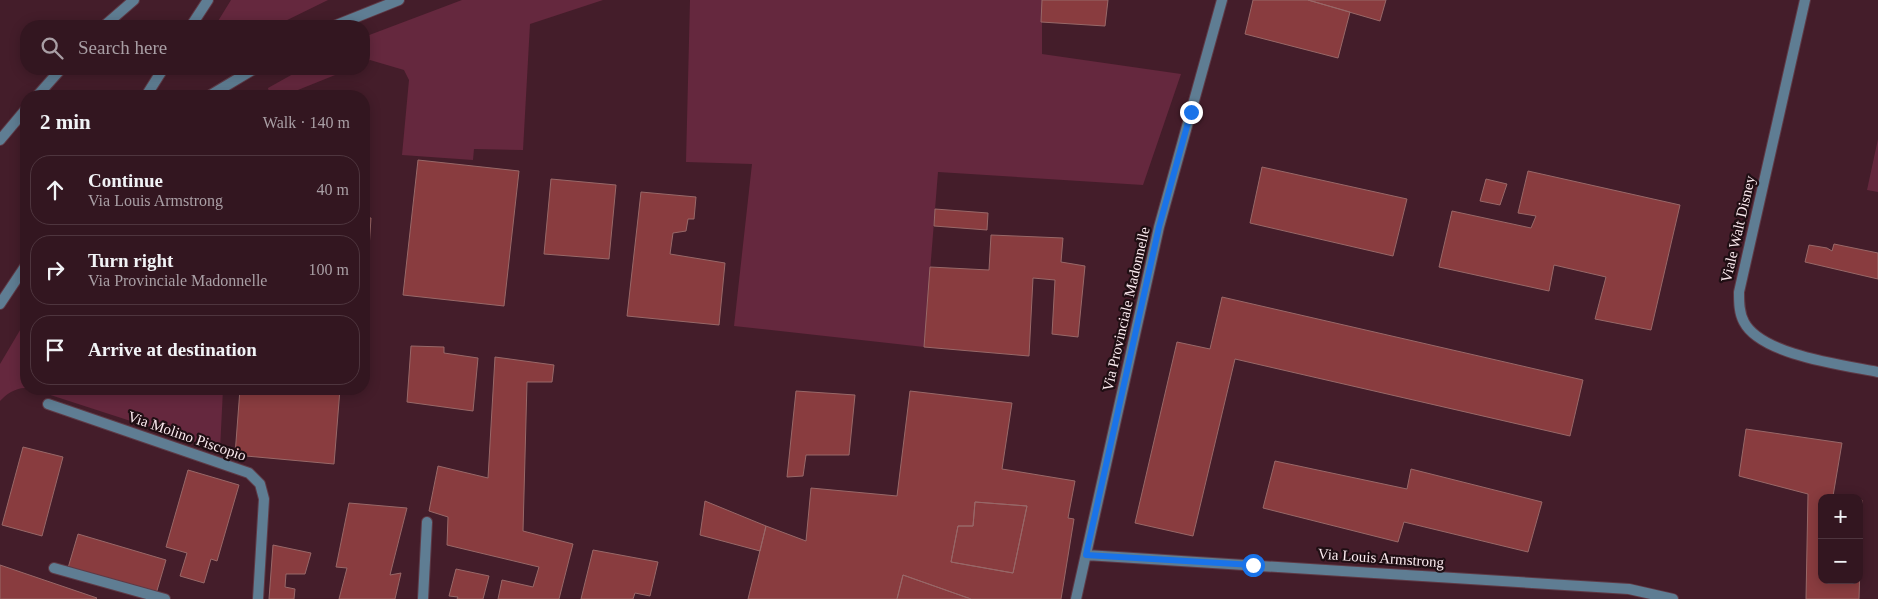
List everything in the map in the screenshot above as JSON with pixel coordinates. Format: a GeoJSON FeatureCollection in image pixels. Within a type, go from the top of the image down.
{"type":"FeatureCollection","features":[{"type":"Feature","properties":{"kind":"street"},"geometry":{"type":"LineString","coordinates":[[111,20],[134,0]]}},
{"type":"Feature","properties":{"kind":"street"},"geometry":{"type":"LineString","coordinates":[[195,20],[208,0]]}},
{"type":"Feature","properties":{"kind":"street"},"geometry":{"type":"LineString","coordinates":[[349,20],[400,0]]}},
{"type":"Feature","properties":{"kind":"street","name":"Via Provinciale Madonnelle"},"geometry":{"type":"LineString","coordinates":[[1076,599],[1159,227],[1222,0]]}},
{"type":"Feature","properties":{"kind":"street","name":"Viale Walt Disney"},"geometry":{"type":"LineString","coordinates":[[1805,0],[1739,292],[1739,307],[1744,322],[1753,334],[1784,352],[1878,372]]}},
{"type":"Feature","properties":{"kind":"street"},"geometry":{"type":"LineString","coordinates":[[42,90],[56,75]]}},
{"type":"Feature","properties":{"kind":"street"},"geometry":{"type":"LineString","coordinates":[[150,90],[160,75]]}},
{"type":"Feature","properties":{"kind":"street"},"geometry":{"type":"LineString","coordinates":[[218,90],[244,75]]}},
{"type":"Feature","properties":{"kind":"street"},"geometry":{"type":"LineString","coordinates":[[0,140],[20,116]]}},
{"type":"Feature","properties":{"kind":"street"},"geometry":{"type":"LineString","coordinates":[[0,304],[20,274]]}},
{"type":"Feature","properties":{"kind":"street","name":"Via Molino Piscopio"},"geometry":{"type":"LineString","coordinates":[[48,404],[249,473],[260,484],[264,499],[258,599]]}},
{"type":"Feature","properties":{"kind":"street"},"geometry":{"type":"LineString","coordinates":[[424,599],[427,522]]}},
{"type":"Feature","properties":{"kind":"street","name":"Via Louis Armstrong"},"geometry":{"type":"LineString","coordinates":[[1086,555],[1630,589],[1673,599]]}},
{"type":"Feature","properties":{"kind":"street"},"geometry":{"type":"LineString","coordinates":[[54,568],[165,599]]}},
{"type":"Feature","properties":{"kind":"shaded area"},"geometry":{"type":"Polygon","coordinates":[[[231,0],[328,0],[287,20],[219,20],[231,0]]]}},
{"type":"Feature","properties":{"kind":"shaded area"},"geometry":{"type":"Polygon","coordinates":[[[462,0],[603,0],[530,24],[523,150],[474,149],[473,160],[402,155],[409,80],[404,70],[370,60],[370,35],[462,0]]]}},
{"type":"Feature","properties":{"kind":"shaded area"},"geometry":{"type":"Polygon","coordinates":[[[690,0],[1042,0],[1042,54],[1181,74],[1143,185],[938,172],[924,347],[734,326],[752,164],[686,162],[690,0]]]}},
{"type":"Feature","properties":{"kind":"shaded area"},"geometry":{"type":"Polygon","coordinates":[[[291,75],[335,75],[298,90],[268,90],[268,88],[291,75]]]}},
{"type":"Feature","properties":{"kind":"shaded area"},"geometry":{"type":"Polygon","coordinates":[[[1878,139],[1878,192],[1867,190],[1878,139]]]}},
{"type":"Feature","properties":{"kind":"shaded area"},"geometry":{"type":"Polygon","coordinates":[[[20,330],[20,389],[5,396],[0,401],[0,364],[20,330]]]}},
{"type":"Feature","properties":{"kind":"shaded area"},"geometry":{"type":"Polygon","coordinates":[[[50,395],[223,395],[220,450],[50,395]]]}},
{"type":"Feature","properties":{"kind":"building"},"geometry":{"type":"Polygon","coordinates":[[[1042,0],[1108,0],[1105,26],[1041,22],[1042,0]]]}},
{"type":"Feature","properties":{"kind":"building"},"geometry":{"type":"Polygon","coordinates":[[[1253,0],[1308,0],[1350,12],[1338,58],[1245,34],[1253,0]]]}},
{"type":"Feature","properties":{"kind":"building"},"geometry":{"type":"Polygon","coordinates":[[[1308,0],[1386,0],[1380,21],[1308,0]]]}},
{"type":"Feature","properties":{"kind":"building"},"geometry":{"type":"Polygon","coordinates":[[[418,160],[519,171],[504,306],[403,295],[418,160]]]}},
{"type":"Feature","properties":{"kind":"building"},"geometry":{"type":"Polygon","coordinates":[[[1262,167],[1407,199],[1393,256],[1250,223],[1262,167]]]}},
{"type":"Feature","properties":{"kind":"building"},"geometry":{"type":"Polygon","coordinates":[[[1528,171],[1680,205],[1651,330],[1595,319],[1606,277],[1554,265],[1549,291],[1439,267],[1452,211],[1531,228],[1536,216],[1518,213],[1528,171]]]}},
{"type":"Feature","properties":{"kind":"building"},"geometry":{"type":"Polygon","coordinates":[[[551,179],[616,185],[609,259],[544,254],[551,179]]]}},
{"type":"Feature","properties":{"kind":"building"},"geometry":{"type":"Polygon","coordinates":[[[1486,179],[1507,184],[1500,205],[1480,201],[1486,179]]]}},
{"type":"Feature","properties":{"kind":"building"},"geometry":{"type":"Polygon","coordinates":[[[641,192],[696,197],[694,219],[688,219],[686,231],[673,233],[670,254],[725,263],[719,325],[627,316],[641,192]]]}},
{"type":"Feature","properties":{"kind":"building"},"geometry":{"type":"Polygon","coordinates":[[[935,209],[988,213],[987,230],[934,226],[935,209]]]}},
{"type":"Feature","properties":{"kind":"building"},"geometry":{"type":"Polygon","coordinates":[[[991,235],[1063,238],[1061,262],[1085,266],[1078,337],[1052,334],[1055,280],[1033,278],[1029,356],[924,347],[930,267],[989,270],[991,235]]]}},
{"type":"Feature","properties":{"kind":"building"},"geometry":{"type":"Polygon","coordinates":[[[1834,244],[1878,253],[1878,279],[1805,262],[1809,245],[1827,248],[1832,251],[1834,244]]]}},
{"type":"Feature","properties":{"kind":"building"},"geometry":{"type":"Polygon","coordinates":[[[1222,297],[1583,380],[1570,436],[1235,359],[1193,536],[1135,523],[1177,342],[1210,349],[1222,297]]]}},
{"type":"Feature","properties":{"kind":"building"},"geometry":{"type":"Polygon","coordinates":[[[411,346],[444,347],[444,353],[478,358],[473,411],[407,402],[411,346]]]}},
{"type":"Feature","properties":{"kind":"building"},"geometry":{"type":"Polygon","coordinates":[[[495,357],[554,365],[552,382],[527,382],[523,531],[573,544],[559,599],[498,599],[502,580],[533,587],[539,567],[447,545],[448,517],[429,511],[438,466],[488,478],[495,357]]]}},
{"type":"Feature","properties":{"kind":"building"},"geometry":{"type":"Polygon","coordinates":[[[796,391],[855,395],[849,455],[806,455],[803,476],[787,477],[796,391]]]}},
{"type":"Feature","properties":{"kind":"building"},"geometry":{"type":"Polygon","coordinates":[[[910,391],[1012,403],[1002,469],[1075,481],[1068,518],[1074,519],[1061,599],[971,599],[903,575],[897,599],[748,599],[766,526],[806,541],[811,488],[897,496],[910,391]],[[975,502],[973,526],[958,526],[951,562],[1013,573],[1027,506],[975,502]]]}},
{"type":"Feature","properties":{"kind":"building"},"geometry":{"type":"Polygon","coordinates":[[[240,395],[340,395],[334,464],[235,455],[240,395]]]}},
{"type":"Feature","properties":{"kind":"building"},"geometry":{"type":"Polygon","coordinates":[[[1746,429],[1842,443],[1833,494],[1818,494],[1818,584],[1859,584],[1859,599],[1806,599],[1808,494],[1739,476],[1746,429]]]}},
{"type":"Feature","properties":{"kind":"building"},"geometry":{"type":"Polygon","coordinates":[[[23,447],[63,457],[42,536],[2,525],[23,447]]]}},
{"type":"Feature","properties":{"kind":"building"},"geometry":{"type":"Polygon","coordinates":[[[1275,461],[1407,489],[1411,469],[1542,502],[1528,552],[1404,522],[1398,542],[1263,508],[1275,461]]]}},
{"type":"Feature","properties":{"kind":"building"},"geometry":{"type":"Polygon","coordinates":[[[188,470],[239,485],[217,561],[211,559],[204,583],[180,576],[187,553],[166,547],[188,470]]]}},
{"type":"Feature","properties":{"kind":"building"},"geometry":{"type":"Polygon","coordinates":[[[705,501],[766,526],[760,551],[700,535],[705,501]]]}},
{"type":"Feature","properties":{"kind":"building"},"geometry":{"type":"Polygon","coordinates":[[[975,502],[1027,506],[1013,573],[951,562],[958,526],[973,526],[975,502]]]}},
{"type":"Feature","properties":{"kind":"building"},"geometry":{"type":"Polygon","coordinates":[[[349,503],[407,508],[390,575],[401,573],[395,599],[339,599],[347,568],[336,567],[349,503]]]}},
{"type":"Feature","properties":{"kind":"building"},"geometry":{"type":"Polygon","coordinates":[[[78,534],[166,560],[156,594],[68,568],[78,534]]]}},
{"type":"Feature","properties":{"kind":"building"},"geometry":{"type":"Polygon","coordinates":[[[273,545],[311,553],[305,574],[286,574],[285,587],[295,589],[294,599],[269,599],[273,545]]]}},
{"type":"Feature","properties":{"kind":"building"},"geometry":{"type":"Polygon","coordinates":[[[593,550],[658,562],[650,596],[635,593],[633,599],[581,599],[593,550]]]}},
{"type":"Feature","properties":{"kind":"building"},"geometry":{"type":"Polygon","coordinates":[[[0,565],[97,598],[0,599],[0,565]]]}},
{"type":"Feature","properties":{"kind":"building"},"geometry":{"type":"Polygon","coordinates":[[[456,569],[489,576],[483,599],[457,599],[458,597],[449,596],[456,569]]]}},
{"type":"Feature","properties":{"kind":"building"},"geometry":{"type":"Polygon","coordinates":[[[903,575],[971,599],[897,599],[903,575]]]}},
{"type":"Feature","properties":{"kind":"route"},"geometry":{"type":"LineString","coordinates":[[1191,112],[1159,227],[1086,555],[1253,565]]}}]}
